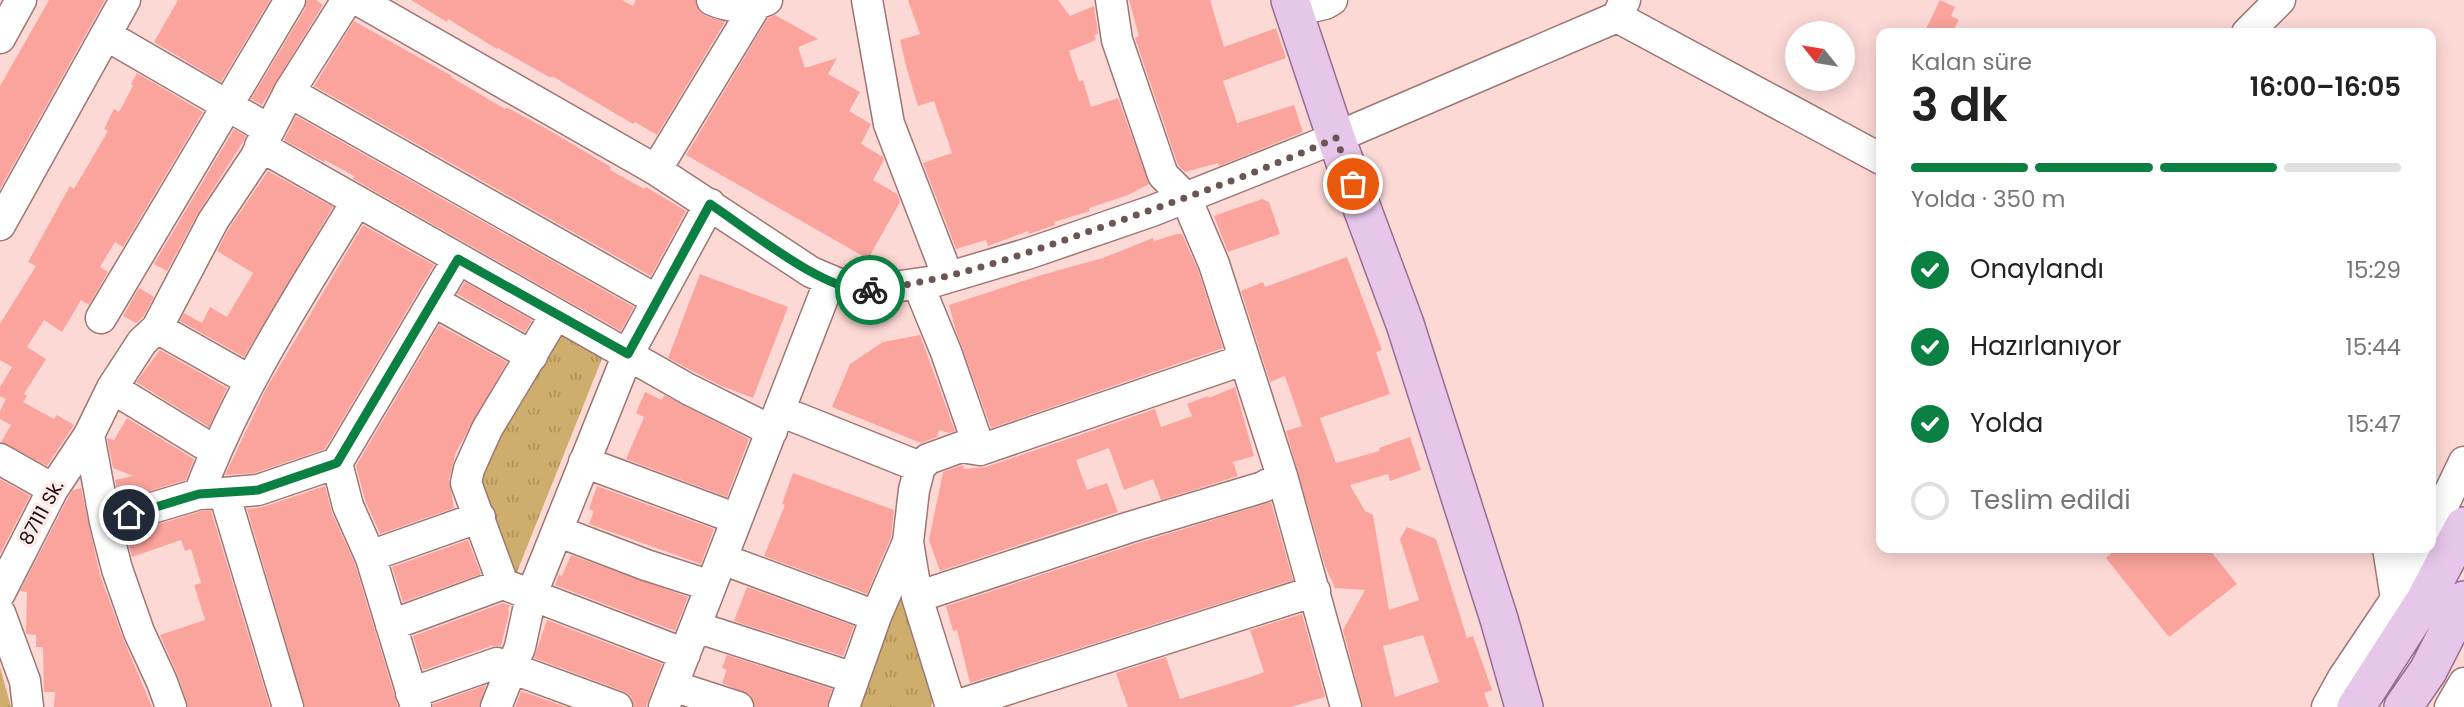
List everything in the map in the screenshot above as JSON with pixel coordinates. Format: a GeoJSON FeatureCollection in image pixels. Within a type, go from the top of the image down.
{"type":"FeatureCollection","features":[{"type":"Feature","properties":{"kind":"main road"},"geometry":{"type":"LineString","coordinates":[[1286,4],[1439,480],[1507,707]]}},
{"type":"Feature","properties":{"kind":"main road"},"geometry":{"type":"LineString","coordinates":[[1329,140],[1405,324],[1499,619],[1524,707]]}},
{"type":"Feature","properties":{"kind":"main road"},"geometry":{"type":"LineString","coordinates":[[2357,707],[2425,600],[2464,526]]}},
{"type":"Feature","properties":{"kind":"main road"},"geometry":{"type":"LineString","coordinates":[[2403,707],[2428,671],[2464,600]]}},
{"type":"Feature","properties":{"kind":"street"},"geometry":{"type":"LineString","coordinates":[[0,37],[21,0]]}},
{"type":"Feature","properties":{"kind":"street"},"geometry":{"type":"LineString","coordinates":[[0,225],[125,0]]}},
{"type":"Feature","properties":{"kind":"street"},"geometry":{"type":"LineString","coordinates":[[101,318],[289,0]]}},
{"type":"Feature","properties":{"kind":"street","name":"87111 Sk."},"geometry":{"type":"LineString","coordinates":[[0,593],[10,545],[53,489],[89,435],[112,388],[142,342],[157,328],[213,221],[255,158],[289,92],[347,0]]}},
{"type":"Feature","properties":{"kind":"street"},"geometry":{"type":"LineString","coordinates":[[358,0],[656,170],[811,272],[858,292],[948,277],[1030,253],[1186,198],[1329,140],[1621,9],[1876,156]]}},
{"type":"Feature","properties":{"kind":"street"},"geometry":{"type":"LineString","coordinates":[[712,0],[735,6],[761,3]]}},
{"type":"Feature","properties":{"kind":"street"},"geometry":{"type":"LineString","coordinates":[[867,0],[889,124],[948,277]]}},
{"type":"Feature","properties":{"kind":"street"},"geometry":{"type":"LineString","coordinates":[[1111,0],[1117,40],[1163,175],[1186,198],[1214,264],[1282,476],[1346,707]]}},
{"type":"Feature","properties":{"kind":"street"},"geometry":{"type":"LineString","coordinates":[[1286,4],[1325,4],[1332,0]]}},
{"type":"Feature","properties":{"kind":"street"},"geometry":{"type":"LineString","coordinates":[[2252,28],[2280,0]]}},
{"type":"Feature","properties":{"kind":"street"},"geometry":{"type":"LineString","coordinates":[[656,170],[761,3]]}},
{"type":"Feature","properties":{"kind":"street"},"geometry":{"type":"LineString","coordinates":[[106,35],[226,107],[264,138],[357,201],[688,388],[776,421],[920,467]]}},
{"type":"Feature","properties":{"kind":"street"},"geometry":{"type":"LineString","coordinates":[[289,92],[657,300]]}},
{"type":"Feature","properties":{"kind":"street"},"geometry":{"type":"LineString","coordinates":[[283,706],[212,493],[215,451],[249,380],[357,201]]}},
{"type":"Feature","properties":{"kind":"street"},"geometry":{"type":"LineString","coordinates":[[496,707],[520,647],[531,596],[628,354],[710,204]]}},
{"type":"Feature","properties":{"kind":"street"},"geometry":{"type":"LineString","coordinates":[[105,522],[212,493],[258,490],[337,463],[458,259]]}},
{"type":"Feature","properties":{"kind":"street"},"geometry":{"type":"LineString","coordinates":[[738,707],[669,696],[830,280]]}},
{"type":"Feature","properties":{"kind":"street"},"geometry":{"type":"LineString","coordinates":[[918,284],[946,352],[980,450]]}},
{"type":"Feature","properties":{"kind":"street"},"geometry":{"type":"LineString","coordinates":[[433,300],[532,356]]}},
{"type":"Feature","properties":{"kind":"street"},"geometry":{"type":"LineString","coordinates":[[503,584],[466,483],[469,469],[487,429],[556,314]]}},
{"type":"Feature","properties":{"kind":"street"},"geometry":{"type":"LineString","coordinates":[[157,328],[249,380]]}},
{"type":"Feature","properties":{"kind":"street"},"geometry":{"type":"LineString","coordinates":[[1243,360],[980,450],[961,447],[928,459],[920,467],[914,490],[908,542],[917,597],[952,707],[1315,591]]}},
{"type":"Feature","properties":{"kind":"street"},"geometry":{"type":"LineString","coordinates":[[112,388],[215,451]]}},
{"type":"Feature","properties":{"kind":"street"},"geometry":{"type":"LineString","coordinates":[[89,435],[105,522],[117,569],[139,632],[163,682],[171,707]]}},
{"type":"Feature","properties":{"kind":"street"},"geometry":{"type":"LineString","coordinates":[[0,459],[53,489]]}},
{"type":"Feature","properties":{"kind":"street"},"geometry":{"type":"LineString","coordinates":[[584,462],[737,519]]}},
{"type":"Feature","properties":{"kind":"street"},"geometry":{"type":"LineString","coordinates":[[2436,521],[2464,462]]}},
{"type":"Feature","properties":{"kind":"street"},"geometry":{"type":"LineString","coordinates":[[337,463],[348,506],[370,556],[414,700],[497,663],[617,707]]}},
{"type":"Feature","properties":{"kind":"street"},"geometry":{"type":"LineString","coordinates":[[917,597],[1130,527],[1263,487],[1282,476]]}},
{"type":"Feature","properties":{"kind":"street"},"geometry":{"type":"LineString","coordinates":[[370,556],[480,517]]}},
{"type":"Feature","properties":{"kind":"street"},"geometry":{"type":"LineString","coordinates":[[557,531],[646,565],[717,573],[876,616]]}},
{"type":"Feature","properties":{"kind":"street"},"geometry":{"type":"LineString","coordinates":[[844,707],[876,616],[908,542]]}},
{"type":"Feature","properties":{"kind":"street"},"geometry":{"type":"LineString","coordinates":[[2390,553],[2396,599]]}},
{"type":"Feature","properties":{"kind":"street"},"geometry":{"type":"LineString","coordinates":[[2327,707],[2343,678],[2396,599],[2419,553]]}},
{"type":"Feature","properties":{"kind":"street"},"geometry":{"type":"LineString","coordinates":[[391,625],[503,584],[531,596],[690,640],[854,678]]}},
{"type":"Feature","properties":{"kind":"street"},"geometry":{"type":"LineString","coordinates":[[0,613],[25,681],[28,707]]}},
{"type":"Feature","properties":{"kind":"street"},"geometry":{"type":"LineString","coordinates":[[2450,707],[2464,683]]}},
{"type":"Feature","properties":{"kind":"green space"},"geometry":{"type":"Polygon","coordinates":[[[554,329],[603,356],[515,577],[475,468],[554,329]]]}},
{"type":"Feature","properties":{"kind":"green space"},"geometry":{"type":"Polygon","coordinates":[[[903,584],[938,680],[931,707],[842,707],[903,584]]]}},
{"type":"Feature","properties":{"kind":"green space"},"geometry":{"type":"Polygon","coordinates":[[[0,667],[11,707],[0,707],[0,667]]]}},
{"type":"Feature","properties":{"kind":"building"},"geometry":{"type":"Polygon","coordinates":[[[49,0],[105,0],[0,189],[0,86],[49,0]]]}},
{"type":"Feature","properties":{"kind":"building"},"geometry":{"type":"Polygon","coordinates":[[[178,0],[270,0],[221,82],[154,42],[178,0]]]}},
{"type":"Feature","properties":{"kind":"building"},"geometry":{"type":"Polygon","coordinates":[[[307,0],[316,0],[323,5],[262,105],[251,99],[305,9],[307,0]]]}},
{"type":"Feature","properties":{"kind":"building"},"geometry":{"type":"Polygon","coordinates":[[[411,0],[622,0],[633,6],[636,0],[695,0],[699,11],[725,22],[657,135],[411,0]]]}},
{"type":"Feature","properties":{"kind":"building"},"geometry":{"type":"Polygon","coordinates":[[[908,0],[1058,0],[1070,16],[1094,6],[1098,34],[1094,35],[1096,40],[1069,51],[1079,82],[1083,80],[1091,107],[1118,98],[1149,184],[1128,195],[1089,208],[1090,211],[1054,222],[1055,225],[1029,234],[1028,231],[988,246],[986,240],[956,249],[923,163],[952,153],[934,101],[918,106],[906,66],[900,40],[920,34],[908,0]]]}},
{"type":"Feature","properties":{"kind":"building"},"geometry":{"type":"Polygon","coordinates":[[[1129,0],[1210,0],[1224,47],[1276,28],[1286,58],[1223,81],[1237,123],[1294,105],[1303,132],[1219,166],[1218,163],[1185,172],[1178,165],[1135,38],[1139,36],[1129,0]]]}},
{"type":"Feature","properties":{"kind":"building"},"geometry":{"type":"Polygon","coordinates":[[[1940,0],[1955,7],[1951,16],[1959,20],[1955,28],[1926,28],[1940,0]]]}},
{"type":"Feature","properties":{"kind":"building"},"geometry":{"type":"Polygon","coordinates":[[[775,15],[818,39],[798,47],[805,68],[837,58],[828,74],[860,92],[849,111],[871,124],[861,144],[884,160],[873,180],[897,194],[900,202],[868,259],[686,155],[768,18],[775,15]]]}},
{"type":"Feature","properties":{"kind":"building"},"geometry":{"type":"Polygon","coordinates":[[[354,21],[505,109],[506,107],[547,129],[611,167],[610,170],[644,189],[646,187],[686,211],[651,276],[314,86],[354,21]]]}},
{"type":"Feature","properties":{"kind":"building"},"geometry":{"type":"Polygon","coordinates":[[[137,73],[203,112],[123,247],[115,242],[100,267],[108,272],[89,305],[81,300],[62,332],[44,320],[27,347],[46,359],[24,394],[27,396],[23,402],[54,419],[57,415],[74,425],[47,466],[1,442],[11,425],[0,419],[0,411],[6,399],[0,396],[0,387],[12,367],[0,360],[0,324],[36,266],[28,262],[70,186],[74,189],[108,131],[104,129],[114,109],[119,112],[137,73]]]}},
{"type":"Feature","properties":{"kind":"building"},"geometry":{"type":"Polygon","coordinates":[[[296,116],[634,307],[621,331],[353,179],[354,176],[284,140],[296,116]]]}},
{"type":"Feature","properties":{"kind":"building"},"geometry":{"type":"Polygon","coordinates":[[[234,129],[246,136],[198,213],[167,271],[154,264],[234,129]]]}},
{"type":"Feature","properties":{"kind":"building"},"geometry":{"type":"Polygon","coordinates":[[[268,171],[333,207],[244,357],[180,321],[184,313],[202,323],[210,307],[227,317],[253,273],[217,251],[268,171]]]}},
{"type":"Feature","properties":{"kind":"building"},"geometry":{"type":"Polygon","coordinates":[[[1262,199],[1269,202],[1280,234],[1228,252],[1214,216],[1262,199]]]}},
{"type":"Feature","properties":{"kind":"building"},"geometry":{"type":"Polygon","coordinates":[[[363,225],[434,265],[325,449],[254,473],[225,475],[266,389],[363,225]]]}},
{"type":"Feature","properties":{"kind":"building"},"geometry":{"type":"Polygon","coordinates":[[[1182,234],[1198,270],[1223,348],[991,428],[949,305],[1103,258],[1153,238],[1154,241],[1182,234]]]}},
{"type":"Feature","properties":{"kind":"building"},"geometry":{"type":"Polygon","coordinates":[[[1347,257],[1382,350],[1376,352],[1390,394],[1320,418],[1336,463],[1380,451],[1379,448],[1410,437],[1421,470],[1390,481],[1388,474],[1350,485],[1365,511],[1373,515],[1389,610],[1419,600],[1400,539],[1407,527],[1436,539],[1467,638],[1473,636],[1492,690],[1484,693],[1489,707],[1363,707],[1343,630],[1365,590],[1335,588],[1325,566],[1286,431],[1302,426],[1285,376],[1270,382],[1241,291],[1263,282],[1265,287],[1347,257]],[[1423,635],[1383,646],[1395,697],[1439,682],[1423,635]]]}},
{"type":"Feature","properties":{"kind":"building"},"geometry":{"type":"Polygon","coordinates":[[[700,274],[788,307],[753,398],[719,385],[668,358],[700,274]]]}},
{"type":"Feature","properties":{"kind":"building"},"geometry":{"type":"Polygon","coordinates":[[[465,282],[532,320],[525,332],[457,294],[465,282]]]}},
{"type":"Feature","properties":{"kind":"building"},"geometry":{"type":"Polygon","coordinates":[[[139,288],[154,297],[143,317],[136,323],[123,316],[139,288]]]}},
{"type":"Feature","properties":{"kind":"building"},"geometry":{"type":"Polygon","coordinates":[[[439,325],[507,362],[456,452],[449,480],[454,508],[380,534],[365,500],[356,466],[439,325]]]}},
{"type":"Feature","properties":{"kind":"building"},"geometry":{"type":"Polygon","coordinates":[[[920,335],[955,431],[949,433],[939,430],[937,437],[921,443],[832,407],[850,364],[883,342],[920,335]]]}},
{"type":"Feature","properties":{"kind":"building"},"geometry":{"type":"Polygon","coordinates":[[[160,350],[227,388],[209,427],[136,382],[160,350]]]}},
{"type":"Feature","properties":{"kind":"building"},"geometry":{"type":"Polygon","coordinates":[[[1235,387],[1254,456],[1233,462],[1238,476],[1161,500],[1153,479],[1124,490],[1109,448],[1076,460],[1087,490],[1107,483],[1118,512],[940,571],[929,540],[943,472],[963,465],[964,469],[986,467],[1155,409],[1161,427],[1192,416],[1187,404],[1235,387]]]}},
{"type":"Feature","properties":{"kind":"building"},"geometry":{"type":"Polygon","coordinates":[[[645,392],[662,400],[664,395],[749,439],[727,497],[626,459],[644,417],[636,413],[645,392]]]}},
{"type":"Feature","properties":{"kind":"building"},"geometry":{"type":"Polygon","coordinates":[[[127,418],[194,459],[186,480],[119,500],[115,480],[133,476],[113,468],[107,438],[114,440],[127,418]]]}},
{"type":"Feature","properties":{"kind":"building"},"geometry":{"type":"Polygon","coordinates":[[[793,473],[894,510],[891,537],[867,594],[764,556],[785,505],[782,504],[793,473]]]}},
{"type":"Feature","properties":{"kind":"building"},"geometry":{"type":"Polygon","coordinates":[[[0,479],[30,496],[0,554],[0,479]]]}},
{"type":"Feature","properties":{"kind":"building"},"geometry":{"type":"Polygon","coordinates":[[[325,486],[332,513],[355,564],[398,707],[305,707],[247,509],[263,507],[325,486]]]}},
{"type":"Feature","properties":{"kind":"building"},"geometry":{"type":"Polygon","coordinates":[[[597,486],[714,529],[701,564],[589,524],[594,511],[589,509],[597,486]]]}},
{"type":"Feature","properties":{"kind":"building"},"geometry":{"type":"Polygon","coordinates":[[[81,488],[100,575],[152,707],[54,707],[55,692],[44,692],[43,647],[36,647],[36,635],[26,634],[27,592],[20,591],[68,498],[73,490],[81,488]]]}},
{"type":"Feature","properties":{"kind":"building"},"geometry":{"type":"Polygon","coordinates":[[[1271,502],[1293,580],[970,683],[957,630],[953,631],[946,606],[1271,502]]]}},
{"type":"Feature","properties":{"kind":"building"},"geometry":{"type":"Polygon","coordinates":[[[202,511],[211,511],[270,707],[188,707],[160,635],[205,620],[194,585],[201,583],[191,549],[185,551],[181,540],[132,557],[126,534],[202,511]]]}},
{"type":"Feature","properties":{"kind":"building"},"geometry":{"type":"Polygon","coordinates":[[[468,540],[481,574],[403,602],[392,567],[468,540]]]}},
{"type":"Feature","properties":{"kind":"building"},"geometry":{"type":"Polygon","coordinates":[[[2112,553],[2212,553],[2237,584],[2169,637],[2106,558],[2112,553]]]}},
{"type":"Feature","properties":{"kind":"building"},"geometry":{"type":"Polygon","coordinates":[[[571,555],[688,597],[675,631],[555,585],[571,555]]]}},
{"type":"Feature","properties":{"kind":"building"},"geometry":{"type":"Polygon","coordinates":[[[747,587],[854,626],[843,656],[734,621],[747,587]]]}},
{"type":"Feature","properties":{"kind":"building"},"geometry":{"type":"Polygon","coordinates":[[[503,603],[511,606],[508,608],[501,646],[491,646],[423,670],[413,636],[503,603]]]}},
{"type":"Feature","properties":{"kind":"building"},"geometry":{"type":"Polygon","coordinates":[[[1302,614],[1325,697],[1291,707],[1128,707],[1116,673],[1166,657],[1180,699],[1248,678],[1264,672],[1250,630],[1302,614]]]}},
{"type":"Feature","properties":{"kind":"building"},"geometry":{"type":"Polygon","coordinates":[[[547,620],[662,664],[646,707],[634,707],[631,696],[623,691],[534,658],[547,620]]]}},
{"type":"Feature","properties":{"kind":"building"},"geometry":{"type":"Polygon","coordinates":[[[727,655],[832,689],[827,707],[755,707],[750,695],[722,683],[727,670],[722,668],[727,655]]]}},
{"type":"Feature","properties":{"kind":"building"},"geometry":{"type":"Polygon","coordinates":[[[486,685],[479,707],[433,707],[433,704],[486,685]]]}},
{"type":"Feature","properties":{"kind":"building"},"geometry":{"type":"Polygon","coordinates":[[[521,691],[566,707],[515,707],[521,691]]]}},
{"type":"Feature","properties":{"kind":"way so far"},"geometry":{"type":"LineString","coordinates":[[870,290],[936,281],[1030,253],[1152,211],[1336,138],[1353,184]]}},
{"type":"Feature","properties":{"kind":"route"},"geometry":{"type":"LineString","coordinates":[[129,515],[199,494],[258,490],[337,463],[458,259],[628,354],[710,204],[811,272],[858,292],[870,290]]}}]}
